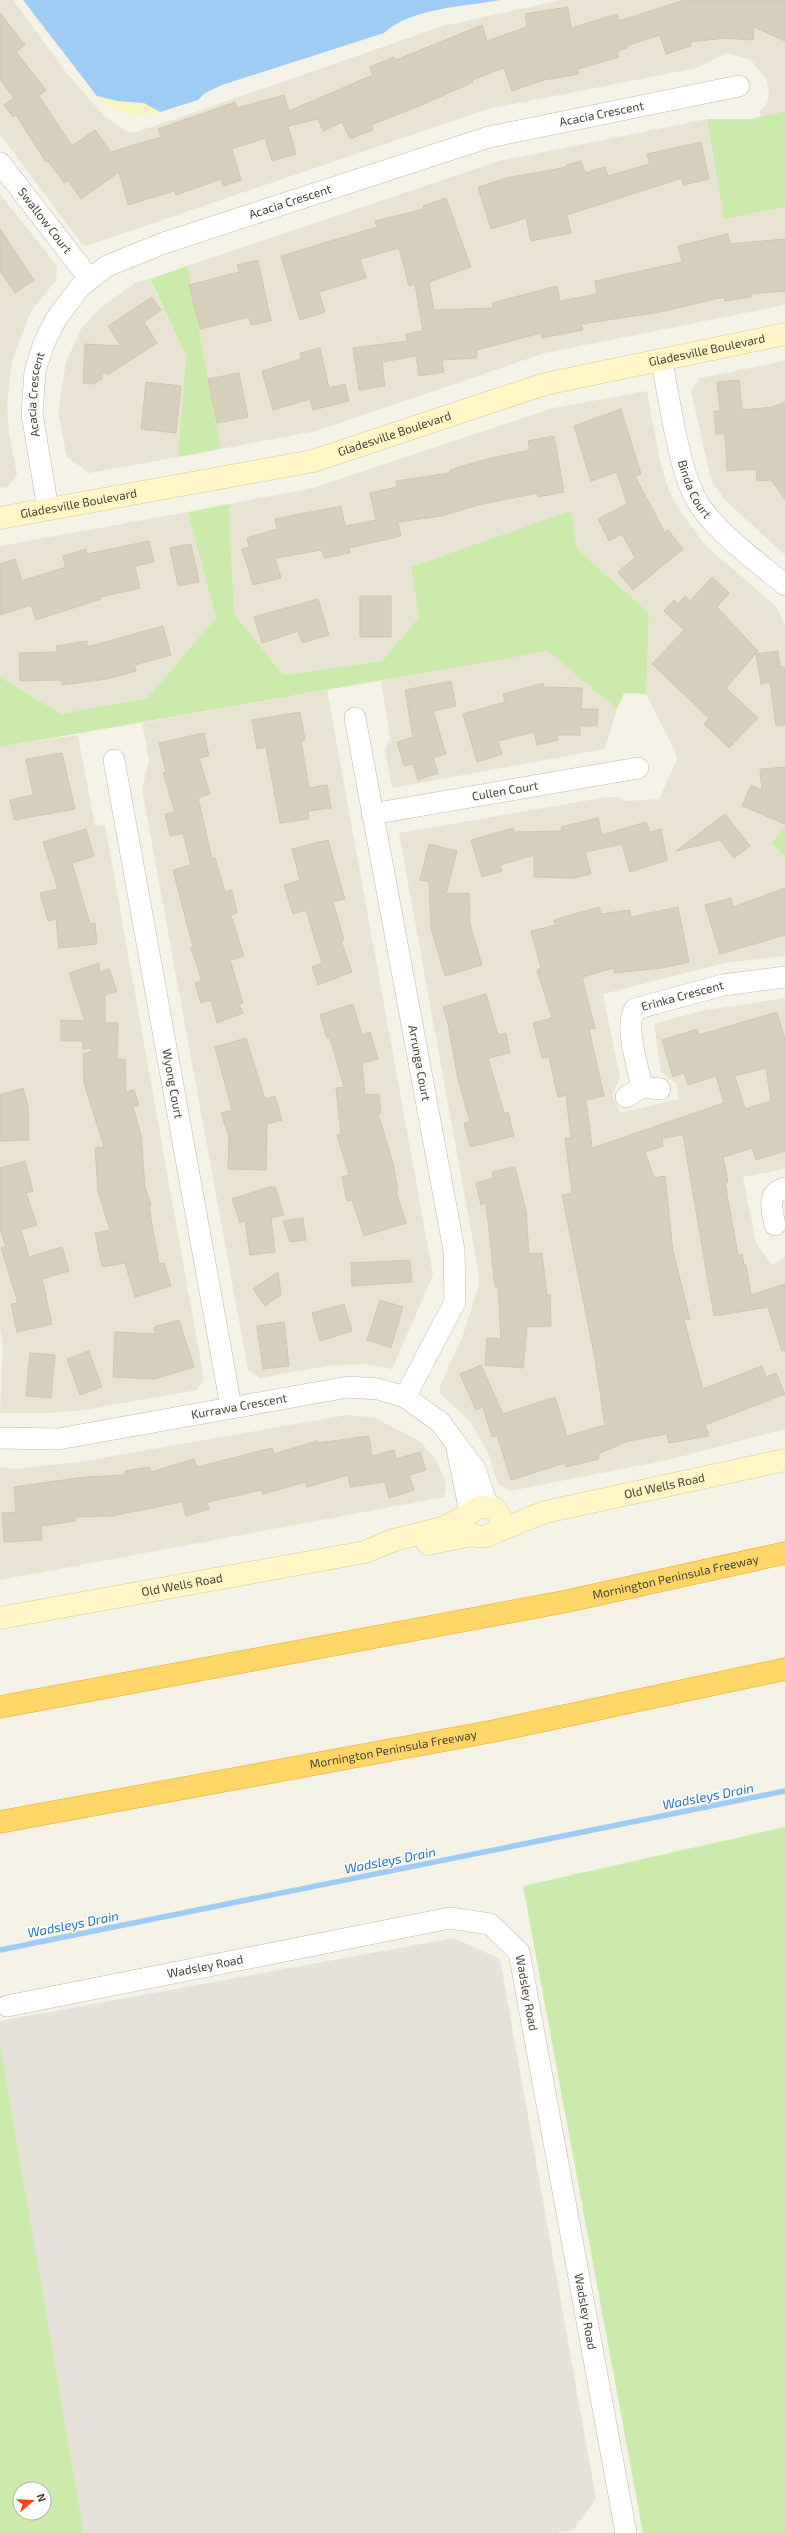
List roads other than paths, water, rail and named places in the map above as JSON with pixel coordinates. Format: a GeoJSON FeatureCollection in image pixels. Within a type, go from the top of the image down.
{"type":"FeatureCollection","features":[{"type":"Feature","properties":{"kind":"highway","name":"Mornington Peninsula Freeway"},"geometry":{"type":"LineString","coordinates":[[0,1707],[568,1601],[785,1553]]}},
{"type":"Feature","properties":{"kind":"highway","name":"Mornington Peninsula Freeway"},"geometry":{"type":"LineString","coordinates":[[0,1822],[494,1731],[785,1669]]}},
{"type":"Feature","properties":{"kind":"street","name":"Acacia Crescent"},"geometry":{"type":"LineString","coordinates":[[48,509],[32,414],[35,371],[44,343],[56,319],[71,297],[89,278],[107,266],[138,252],[489,137],[739,86]]}},
{"type":"Feature","properties":{"kind":"street","name":"Swallow Court"},"geometry":{"type":"LineString","coordinates":[[0,163],[89,278]]}},
{"type":"Feature","properties":{"kind":"street","name":"Gladesville Boulevard"},"geometry":{"type":"LineString","coordinates":[[0,518],[313,461],[545,384],[785,334]]}},
{"type":"Feature","properties":{"kind":"street","name":"Binda Court"},"geometry":{"type":"LineString","coordinates":[[661,359],[685,467],[698,503],[711,520],[785,586]]}},
{"type":"Feature","properties":{"kind":"street","name":"Arrunga Court"},"geometry":{"type":"LineString","coordinates":[[355,718],[454,1250],[455,1302],[405,1397]]}},
{"type":"Feature","properties":{"kind":"street","name":"Wyong Court"},"geometry":{"type":"LineString","coordinates":[[114,760],[231,1407]]}},
{"type":"Feature","properties":{"kind":"street","name":"Cullen Court"},"geometry":{"type":"LineString","coordinates":[[372,814],[638,768]]}},
{"type":"Feature","properties":{"kind":"street","name":"Erinka Crescent"},"geometry":{"type":"LineString","coordinates":[[643,1091],[631,1032],[631,1015],[635,1009],[723,985],[785,977]]}},
{"type":"Feature","properties":{"kind":"street"},"geometry":{"type":"LineString","coordinates":[[775,1225],[771,1201],[777,1192],[785,1188]]}},
{"type":"Feature","properties":{"kind":"street","name":"Kurrawa Crescent"},"geometry":{"type":"LineString","coordinates":[[0,1438],[58,1439],[348,1387],[378,1389],[405,1397],[440,1422],[457,1447],[478,1516]]}},
{"type":"Feature","properties":{"kind":"street","name":"Old Wells Road"},"geometry":{"type":"LineString","coordinates":[[0,1618],[365,1552],[394,1540],[442,1528],[478,1516],[545,1512],[785,1460]]}},
{"type":"Feature","properties":{"kind":"street","name":"Old Wells Road"},"geometry":{"type":"LineString","coordinates":[[478,1516],[487,1536],[545,1512]]}},
{"type":"Feature","properties":{"kind":"street","name":"Wadsley Road"},"geometry":{"type":"LineString","coordinates":[[7,2006],[450,1918],[490,1924],[519,1952],[626,2533]]}},
{"type":"Feature","properties":{"kind":"water"},"geometry":{"type":"Polygon","coordinates":[[[23,0],[501,0],[456,6],[423,13],[408,18],[384,33],[222,85],[205,93],[198,100],[160,112],[144,103],[117,101],[97,96],[23,0]]]}},
{"type":"Feature","properties":{"kind":"waterway","name":"Wadsleys Drain"},"geometry":{"type":"LineString","coordinates":[[0,1950],[785,1791]]}}]}
